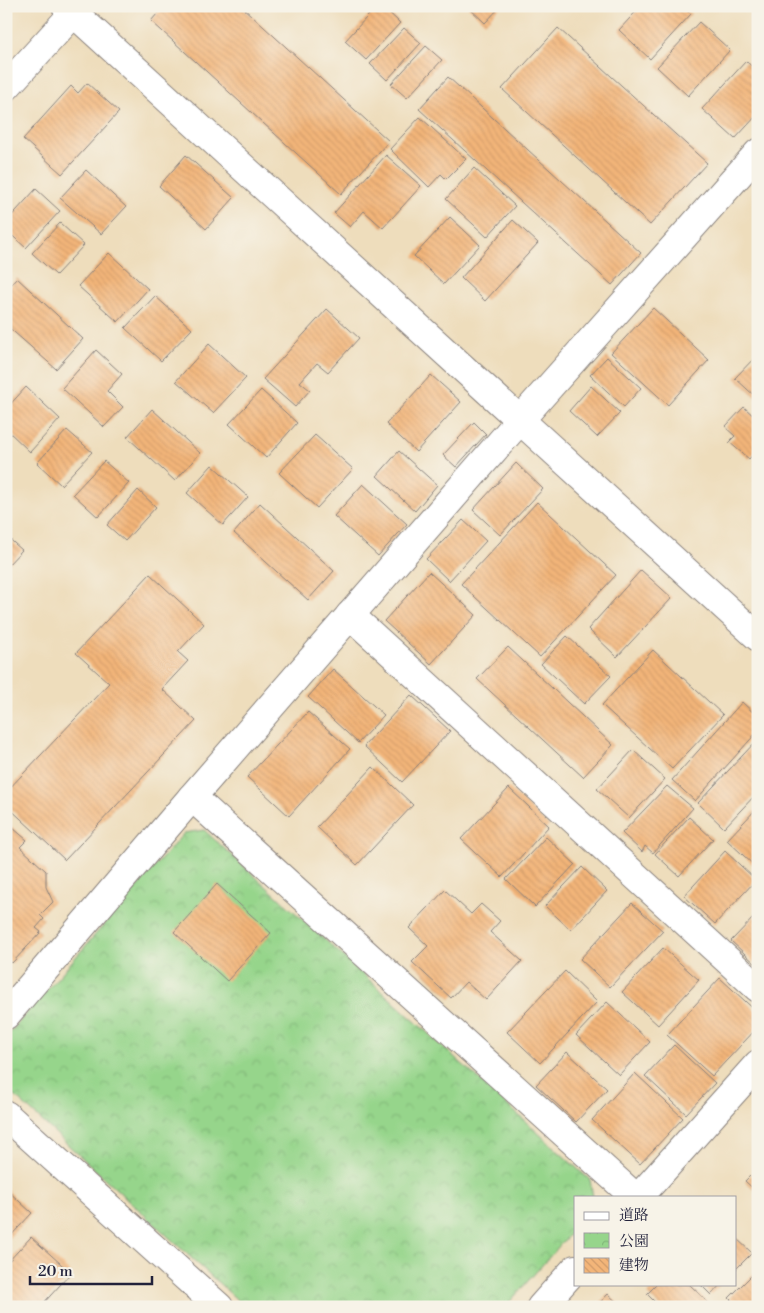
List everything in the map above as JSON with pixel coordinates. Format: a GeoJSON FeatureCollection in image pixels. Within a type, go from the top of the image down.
{"type":"FeatureCollection","features":[{"type":"Feature","properties":{"kind":"street"},"geometry":{"type":"LineString","coordinates":[[6,87],[73,9],[519,420],[758,637]]}},
{"type":"Feature","properties":{"kind":"street"},"geometry":{"type":"LineString","coordinates":[[6,1015],[519,420],[758,153]]}},
{"type":"Feature","properties":{"kind":"street"},"geometry":{"type":"LineString","coordinates":[[350,615],[758,988]]}},
{"type":"Feature","properties":{"kind":"street"},"geometry":{"type":"LineString","coordinates":[[192,797],[636,1196]]}},
{"type":"Feature","properties":{"kind":"street"},"geometry":{"type":"LineString","coordinates":[[638,1196],[758,1064]]}},
{"type":"Feature","properties":{"kind":"street"},"geometry":{"type":"LineString","coordinates":[[6,1115],[219,1307]]}},
{"type":"Feature","properties":{"kind":"street"},"geometry":{"type":"LineString","coordinates":[[541,1307],[574,1270]]}},
{"type":"Feature","properties":{"kind":"green space"},"geometry":{"type":"Polygon","coordinates":[[[204,830],[590,1180],[593,1196],[574,1196],[574,1229],[505,1307],[245,1307],[6,1088],[6,1037],[184,833],[204,830]]]}},
{"type":"Feature","properties":{"kind":"building"},"geometry":{"type":"Polygon","coordinates":[[[164,6],[241,6],[389,141],[341,194],[151,21],[164,6]]]}},
{"type":"Feature","properties":{"kind":"building"},"geometry":{"type":"Polygon","coordinates":[[[377,6],[382,6],[400,23],[366,60],[345,41],[377,6]]]}},
{"type":"Feature","properties":{"kind":"building"},"geometry":{"type":"Polygon","coordinates":[[[467,6],[501,6],[485,23],[467,6]]]}},
{"type":"Feature","properties":{"kind":"building"},"geometry":{"type":"Polygon","coordinates":[[[641,6],[682,6],[691,14],[650,59],[619,30],[641,6]]]}},
{"type":"Feature","properties":{"kind":"building"},"geometry":{"type":"Polygon","coordinates":[[[699,22],[730,50],[688,96],[657,67],[699,22]]]}},
{"type":"Feature","properties":{"kind":"building"},"geometry":{"type":"Polygon","coordinates":[[[404,28],[421,43],[387,80],[370,64],[404,28]]]}},
{"type":"Feature","properties":{"kind":"building"},"geometry":{"type":"Polygon","coordinates":[[[558,28],[707,163],[650,225],[502,89],[558,28]]]}},
{"type":"Feature","properties":{"kind":"building"},"geometry":{"type":"Polygon","coordinates":[[[426,46],[442,60],[407,98],[391,84],[426,46]]]}},
{"type":"Feature","properties":{"kind":"building"},"geometry":{"type":"Polygon","coordinates":[[[746,61],[758,72],[758,114],[735,139],[702,109],[746,61]]]}},
{"type":"Feature","properties":{"kind":"building"},"geometry":{"type":"Polygon","coordinates":[[[448,77],[641,253],[612,285],[419,109],[448,77]]]}},
{"type":"Feature","properties":{"kind":"building"},"geometry":{"type":"Polygon","coordinates":[[[87,83],[119,112],[62,174],[23,139],[71,86],[78,93],[87,83]]]}},
{"type":"Feature","properties":{"kind":"building"},"geometry":{"type":"Polygon","coordinates":[[[420,117],[466,159],[446,179],[441,174],[429,187],[390,149],[420,117]]]}},
{"type":"Feature","properties":{"kind":"building"},"geometry":{"type":"Polygon","coordinates":[[[186,155],[234,198],[206,229],[159,186],[186,155]]]}},
{"type":"Feature","properties":{"kind":"building"},"geometry":{"type":"Polygon","coordinates":[[[386,155],[421,186],[383,228],[364,211],[350,227],[334,213],[386,155]]]}},
{"type":"Feature","properties":{"kind":"building"},"geometry":{"type":"Polygon","coordinates":[[[474,168],[515,206],[487,237],[446,199],[474,168]]]}},
{"type":"Feature","properties":{"kind":"building"},"geometry":{"type":"Polygon","coordinates":[[[86,170],[126,207],[101,234],[60,198],[86,170]]]}},
{"type":"Feature","properties":{"kind":"building"},"geometry":{"type":"Polygon","coordinates":[[[36,189],[60,211],[26,248],[6,230],[6,222],[36,189]]]}},
{"type":"Feature","properties":{"kind":"building"},"geometry":{"type":"Polygon","coordinates":[[[450,217],[480,245],[444,284],[414,256],[450,217]]]}},
{"type":"Feature","properties":{"kind":"building"},"geometry":{"type":"Polygon","coordinates":[[[513,220],[538,243],[485,301],[461,278],[513,220]]]}},
{"type":"Feature","properties":{"kind":"building"},"geometry":{"type":"Polygon","coordinates":[[[60,223],[84,245],[56,275],[32,253],[60,223]]]}},
{"type":"Feature","properties":{"kind":"building"},"geometry":{"type":"Polygon","coordinates":[[[109,253],[148,289],[118,322],[78,286],[109,253]]]}},
{"type":"Feature","properties":{"kind":"building"},"geometry":{"type":"Polygon","coordinates":[[[17,278],[83,339],[56,369],[6,325],[6,290],[17,278]]]}},
{"type":"Feature","properties":{"kind":"building"},"geometry":{"type":"Polygon","coordinates":[[[155,296],[192,329],[161,361],[125,328],[155,296]]]}},
{"type":"Feature","properties":{"kind":"building"},"geometry":{"type":"Polygon","coordinates":[[[653,308],[709,360],[668,405],[611,353],[653,308]]]}},
{"type":"Feature","properties":{"kind":"building"},"geometry":{"type":"Polygon","coordinates":[[[327,309],[359,338],[328,372],[317,363],[300,382],[310,390],[295,407],[263,379],[327,309]]]}},
{"type":"Feature","properties":{"kind":"building"},"geometry":{"type":"Polygon","coordinates":[[[209,344],[246,378],[213,413],[176,381],[209,344]]]}},
{"type":"Feature","properties":{"kind":"building"},"geometry":{"type":"Polygon","coordinates":[[[96,350],[122,374],[107,391],[123,407],[104,427],[62,388],[96,350]]]}},
{"type":"Feature","properties":{"kind":"building"},"geometry":{"type":"Polygon","coordinates":[[[758,354],[758,399],[735,378],[758,354]]]}},
{"type":"Feature","properties":{"kind":"building"},"geometry":{"type":"Polygon","coordinates":[[[607,357],[641,388],[624,407],[590,375],[607,357]]]}},
{"type":"Feature","properties":{"kind":"building"},"geometry":{"type":"Polygon","coordinates":[[[431,375],[461,402],[416,452],[386,424],[431,375]]]}},
{"type":"Feature","properties":{"kind":"building"},"geometry":{"type":"Polygon","coordinates":[[[591,386],[620,413],[597,437],[569,411],[591,386]]]}},
{"type":"Feature","properties":{"kind":"building"},"geometry":{"type":"Polygon","coordinates":[[[26,387],[60,419],[30,452],[6,429],[6,409],[26,387]]]}},
{"type":"Feature","properties":{"kind":"building"},"geometry":{"type":"Polygon","coordinates":[[[261,390],[297,423],[266,458],[229,424],[261,390]]]}},
{"type":"Feature","properties":{"kind":"building"},"geometry":{"type":"Polygon","coordinates":[[[744,407],[758,420],[758,449],[749,459],[729,442],[735,436],[725,427],[744,407]]]}},
{"type":"Feature","properties":{"kind":"building"},"geometry":{"type":"Polygon","coordinates":[[[152,409],[200,453],[175,481],[127,437],[152,409]]]}},
{"type":"Feature","properties":{"kind":"building"},"geometry":{"type":"Polygon","coordinates":[[[474,422],[486,434],[456,467],[443,455],[474,422]]]}},
{"type":"Feature","properties":{"kind":"building"},"geometry":{"type":"Polygon","coordinates":[[[67,430],[92,452],[61,485],[37,463],[67,430]]]}},
{"type":"Feature","properties":{"kind":"building"},"geometry":{"type":"Polygon","coordinates":[[[315,435],[353,469],[317,508],[279,473],[315,435]]]}},
{"type":"Feature","properties":{"kind":"building"},"geometry":{"type":"Polygon","coordinates":[[[399,451],[437,485],[415,511],[377,476],[399,451]]]}},
{"type":"Feature","properties":{"kind":"building"},"geometry":{"type":"Polygon","coordinates":[[[104,461],[129,483],[98,517],[73,494],[104,461]]]}},
{"type":"Feature","properties":{"kind":"building"},"geometry":{"type":"Polygon","coordinates":[[[516,463],[543,489],[500,535],[473,510],[516,463]]]}},
{"type":"Feature","properties":{"kind":"building"},"geometry":{"type":"Polygon","coordinates":[[[212,465],[248,497],[223,525],[187,493],[212,465]]]}},
{"type":"Feature","properties":{"kind":"building"},"geometry":{"type":"Polygon","coordinates":[[[363,484],[407,524],[378,556],[334,516],[363,484]]]}},
{"type":"Feature","properties":{"kind":"building"},"geometry":{"type":"Polygon","coordinates":[[[138,490],[156,507],[125,541],[107,525],[138,490]]]}},
{"type":"Feature","properties":{"kind":"building"},"geometry":{"type":"Polygon","coordinates":[[[537,502],[616,575],[540,657],[461,584],[537,502]]]}},
{"type":"Feature","properties":{"kind":"building"},"geometry":{"type":"Polygon","coordinates":[[[260,503],[334,571],[308,600],[234,533],[260,503]]]}},
{"type":"Feature","properties":{"kind":"building"},"geometry":{"type":"Polygon","coordinates":[[[463,520],[486,541],[449,581],[426,559],[463,520]]]}},
{"type":"Feature","properties":{"kind":"building"},"geometry":{"type":"Polygon","coordinates":[[[6,536],[22,550],[6,567],[6,536]]]}},
{"type":"Feature","properties":{"kind":"building"},"geometry":{"type":"Polygon","coordinates":[[[641,570],[672,598],[617,657],[588,629],[641,570]]]}},
{"type":"Feature","properties":{"kind":"building"},"geometry":{"type":"Polygon","coordinates":[[[429,572],[476,615],[431,664],[384,621],[429,572]]]}},
{"type":"Feature","properties":{"kind":"building"},"geometry":{"type":"Polygon","coordinates":[[[150,574],[204,624],[178,652],[188,661],[162,689],[196,721],[65,860],[6,805],[6,792],[109,683],[76,653],[150,574]]]}},
{"type":"Feature","properties":{"kind":"building"},"geometry":{"type":"Polygon","coordinates":[[[567,636],[611,676],[584,704],[541,664],[567,636]]]}},
{"type":"Feature","properties":{"kind":"building"},"geometry":{"type":"Polygon","coordinates":[[[508,647],[613,745],[583,777],[477,679],[508,647]]]}},
{"type":"Feature","properties":{"kind":"building"},"geometry":{"type":"Polygon","coordinates":[[[653,650],[723,715],[672,769],[602,705],[653,650]]]}},
{"type":"Feature","properties":{"kind":"building"},"geometry":{"type":"Polygon","coordinates":[[[333,669],[384,715],[358,743],[308,697],[333,669]]]}},
{"type":"Feature","properties":{"kind":"building"},"geometry":{"type":"Polygon","coordinates":[[[411,695],[450,731],[402,782],[364,746],[411,695]]]}},
{"type":"Feature","properties":{"kind":"building"},"geometry":{"type":"Polygon","coordinates":[[[742,702],[758,717],[758,731],[695,801],[672,780],[742,702]]]}},
{"type":"Feature","properties":{"kind":"building"},"geometry":{"type":"Polygon","coordinates":[[[308,712],[350,749],[289,816],[247,777],[308,712]]]}},
{"type":"Feature","properties":{"kind":"building"},"geometry":{"type":"Polygon","coordinates":[[[758,739],[758,792],[724,828],[698,803],[758,739]]]}},
{"type":"Feature","properties":{"kind":"building"},"geometry":{"type":"Polygon","coordinates":[[[633,750],[665,779],[629,818],[597,789],[633,750]]]}},
{"type":"Feature","properties":{"kind":"building"},"geometry":{"type":"Polygon","coordinates":[[[373,767],[413,805],[357,865],[317,827],[373,767]]]}},
{"type":"Feature","properties":{"kind":"building"},"geometry":{"type":"Polygon","coordinates":[[[667,786],[693,808],[653,853],[645,846],[642,852],[622,833],[667,786]]]}},
{"type":"Feature","properties":{"kind":"building"},"geometry":{"type":"Polygon","coordinates":[[[509,788],[549,826],[502,877],[461,839],[509,788]]]}},
{"type":"Feature","properties":{"kind":"building"},"geometry":{"type":"Polygon","coordinates":[[[758,807],[758,869],[727,840],[758,807]]]}},
{"type":"Feature","properties":{"kind":"building"},"geometry":{"type":"Polygon","coordinates":[[[689,817],[713,839],[679,876],[655,854],[689,817]]]}},
{"type":"Feature","properties":{"kind":"building"},"geometry":{"type":"Polygon","coordinates":[[[6,822],[27,840],[20,847],[46,871],[46,887],[53,902],[40,915],[44,919],[36,928],[41,932],[12,963],[6,958],[6,822]]]}},
{"type":"Feature","properties":{"kind":"building"},"geometry":{"type":"Polygon","coordinates":[[[546,837],[575,864],[535,907],[506,879],[546,837]]]}},
{"type":"Feature","properties":{"kind":"building"},"geometry":{"type":"Polygon","coordinates":[[[725,851],[756,880],[715,924],[684,896],[725,851]]]}},
{"type":"Feature","properties":{"kind":"building"},"geometry":{"type":"Polygon","coordinates":[[[582,867],[607,891],[571,930],[545,906],[582,867]]]}},
{"type":"Feature","properties":{"kind":"building"},"geometry":{"type":"Polygon","coordinates":[[[217,884],[271,933],[227,981],[174,932],[217,884]]]}},
{"type":"Feature","properties":{"kind":"building"},"geometry":{"type":"Polygon","coordinates":[[[445,890],[471,914],[481,904],[500,921],[490,932],[522,961],[486,1000],[466,982],[451,998],[412,962],[428,946],[409,928],[445,890]]]}},
{"type":"Feature","properties":{"kind":"building"},"geometry":{"type":"Polygon","coordinates":[[[632,903],[663,931],[610,987],[580,959],[632,903]]]}},
{"type":"Feature","properties":{"kind":"building"},"geometry":{"type":"Polygon","coordinates":[[[758,913],[758,966],[731,941],[758,913]]]}},
{"type":"Feature","properties":{"kind":"building"},"geometry":{"type":"Polygon","coordinates":[[[663,948],[699,980],[658,1025],[622,992],[663,948]]]}},
{"type":"Feature","properties":{"kind":"building"},"geometry":{"type":"Polygon","coordinates":[[[565,971],[597,1002],[540,1063],[507,1032],[565,971]]]}},
{"type":"Feature","properties":{"kind":"building"},"geometry":{"type":"Polygon","coordinates":[[[720,978],[758,1013],[758,1027],[712,1076],[667,1035],[720,978]]]}},
{"type":"Feature","properties":{"kind":"building"},"geometry":{"type":"Polygon","coordinates":[[[607,1002],[650,1042],[619,1075],[576,1035],[607,1002]]]}},
{"type":"Feature","properties":{"kind":"building"},"geometry":{"type":"Polygon","coordinates":[[[674,1045],[715,1083],[686,1114],[645,1076],[674,1045]]]}},
{"type":"Feature","properties":{"kind":"building"},"geometry":{"type":"Polygon","coordinates":[[[567,1052],[607,1089],[576,1122],[536,1085],[567,1052]]]}},
{"type":"Feature","properties":{"kind":"building"},"geometry":{"type":"Polygon","coordinates":[[[635,1073],[683,1118],[640,1164],[592,1120],[635,1073]]]}},
{"type":"Feature","properties":{"kind":"building"},"geometry":{"type":"Polygon","coordinates":[[[758,1168],[758,1193],[745,1181],[758,1168]]]}},
{"type":"Feature","properties":{"kind":"building"},"geometry":{"type":"Polygon","coordinates":[[[6,1189],[32,1213],[6,1241],[6,1189]]]}},
{"type":"Feature","properties":{"kind":"building"},"geometry":{"type":"Polygon","coordinates":[[[31,1237],[71,1273],[40,1307],[6,1307],[6,1264],[31,1237]]]}},
{"type":"Feature","properties":{"kind":"building"},"geometry":{"type":"Polygon","coordinates":[[[736,1238],[752,1253],[736,1269],[736,1238]]]}},
{"type":"Feature","properties":{"kind":"building"},"geometry":{"type":"Polygon","coordinates":[[[758,1269],[758,1307],[738,1307],[729,1298],[758,1269]]]}},
{"type":"Feature","properties":{"kind":"building"},"geometry":{"type":"Polygon","coordinates":[[[655,1286],[691,1286],[713,1307],[660,1307],[647,1294],[655,1286]]]}},
{"type":"Feature","properties":{"kind":"building"},"geometry":{"type":"Polygon","coordinates":[[[702,1286],[719,1286],[711,1295],[702,1286]]]}},
{"type":"Feature","properties":{"kind":"building"},"geometry":{"type":"Polygon","coordinates":[[[608,1294],[622,1307],[596,1307],[608,1294]]]}}]}
